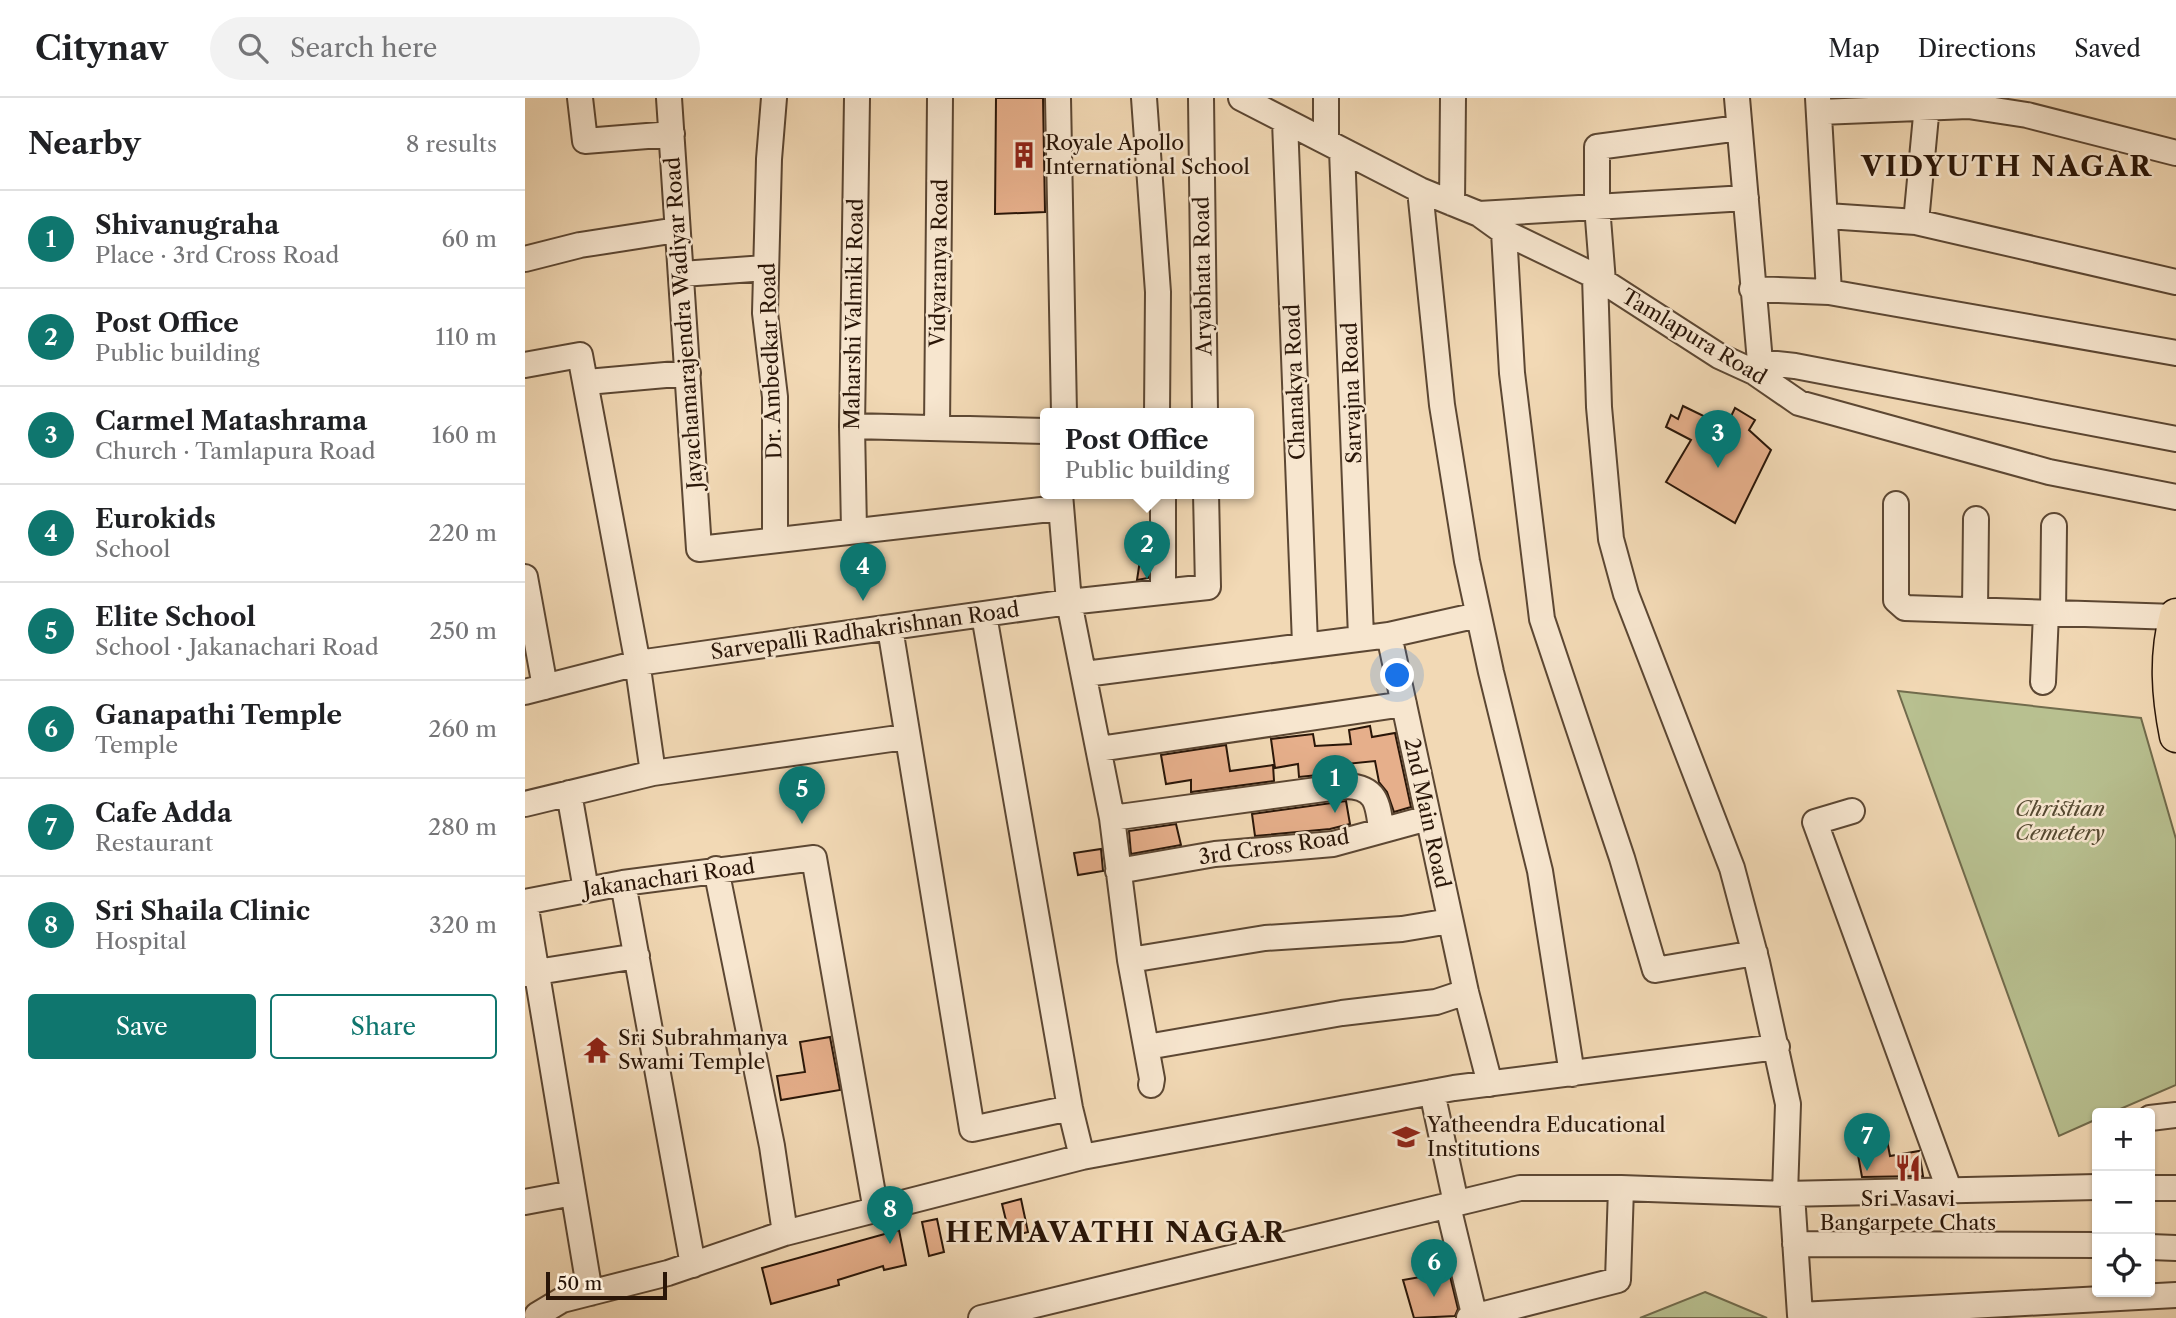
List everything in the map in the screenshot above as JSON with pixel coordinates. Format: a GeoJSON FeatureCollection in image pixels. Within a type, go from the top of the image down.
{"type":"FeatureCollection","features":[{"type":"Feature","properties":{"kind":"main road"},"geometry":{"type":"LineString","coordinates":[[2176,617],[2169,653],[2168,699],[2176,736]]}},
{"type":"Feature","properties":{"kind":"street"},"geometry":{"type":"LineString","coordinates":[[580,98],[585,141],[672,134]]}},
{"type":"Feature","properties":{"kind":"street","name":"Jayachamarajendra Wadiyar Road"},"geometry":{"type":"LineString","coordinates":[[670,98],[699,549],[775,540]]}},
{"type":"Feature","properties":{"kind":"street","name":"Dr. Ambedkar Road"},"geometry":{"type":"LineString","coordinates":[[774,98],[769,159],[765,313],[775,397],[775,540]]}},
{"type":"Feature","properties":{"kind":"street","name":"Maharshi Valmiki Road"},"geometry":{"type":"LineString","coordinates":[[854,530],[852,426],[857,98]]}},
{"type":"Feature","properties":{"kind":"street","name":"Vidyaranya Road"},"geometry":{"type":"LineString","coordinates":[[937,428],[940,98]]}},
{"type":"Feature","properties":{"kind":"street"},"geometry":{"type":"LineString","coordinates":[[1058,98],[1064,408]]}},
{"type":"Feature","properties":{"kind":"street"},"geometry":{"type":"LineString","coordinates":[[1144,98],[1158,292],[1157,408]]}},
{"type":"Feature","properties":{"kind":"street","name":"Aryabhata Road"},"geometry":{"type":"LineString","coordinates":[[1201,98],[1205,408]]}},
{"type":"Feature","properties":{"kind":"street","name":"Tamlapura Road"},"geometry":{"type":"LineString","coordinates":[[1241,98],[1420,190],[1479,214],[1504,232],[1599,279],[1719,356],[1757,367],[1799,403],[2049,471],[2176,497]]}},
{"type":"Feature","properties":{"kind":"street","name":"Sarvajna Road"},"geometry":{"type":"LineString","coordinates":[[1326,98],[1334,145],[1361,637]]}},
{"type":"Feature","properties":{"kind":"street"},"geometry":{"type":"LineString","coordinates":[[1452,203],[1453,98]]}},
{"type":"Feature","properties":{"kind":"street"},"geometry":{"type":"LineString","coordinates":[[1737,98],[1757,367],[1795,366],[2176,439]]}},
{"type":"Feature","properties":{"kind":"street"},"geometry":{"type":"LineString","coordinates":[[1829,292],[1819,105],[1968,106],[2027,115],[2176,153]]}},
{"type":"Feature","properties":{"kind":"street"},"geometry":{"type":"LineString","coordinates":[[1916,222],[1927,105]]}},
{"type":"Feature","properties":{"kind":"street","name":"Chanakya Road"},"geometry":{"type":"LineString","coordinates":[[1285,121],[1305,644]]}},
{"type":"Feature","properties":{"kind":"street"},"geometry":{"type":"LineString","coordinates":[[1739,128],[1597,147],[1599,407],[1611,539],[1626,594],[1733,868],[1777,1047],[1788,1104],[1789,1194],[1799,1316],[1846,1310],[2176,1295]]}},
{"type":"Feature","properties":{"kind":"street"},"geometry":{"type":"LineString","coordinates":[[1420,190],[1442,405],[1478,615],[1540,871],[1572,1074]]}},
{"type":"Feature","properties":{"kind":"street"},"geometry":{"type":"LineString","coordinates":[[1479,214],[1746,198]]}},
{"type":"Feature","properties":{"kind":"street"},"geometry":{"type":"LineString","coordinates":[[1827,216],[1916,222],[2176,282]]}},
{"type":"Feature","properties":{"kind":"street"},"geometry":{"type":"LineString","coordinates":[[525,259],[580,245],[677,230]]}},
{"type":"Feature","properties":{"kind":"street"},"geometry":{"type":"LineString","coordinates":[[1504,232],[1511,373],[1542,619],[1622,858],[1655,970],[1755,953]]}},
{"type":"Feature","properties":{"kind":"street"},"geometry":{"type":"LineString","coordinates":[[682,274],[766,268]]}},
{"type":"Feature","properties":{"kind":"street"},"geometry":{"type":"LineString","coordinates":[[1752,289],[1829,292],[2176,353]]}},
{"type":"Feature","properties":{"kind":"street"},"geometry":{"type":"LineString","coordinates":[[525,365],[580,355],[638,663],[653,773]]}},
{"type":"Feature","properties":{"kind":"street"},"geometry":{"type":"LineString","coordinates":[[587,382],[688,373]]}},
{"type":"Feature","properties":{"kind":"street"},"geometry":{"type":"LineString","coordinates":[[852,426],[1040,431]]}},
{"type":"Feature","properties":{"kind":"street"},"geometry":{"type":"LineString","coordinates":[[1163,499],[1163,591]]}},
{"type":"Feature","properties":{"kind":"street","name":"Sarvepalli Radhakrishnan Road"},"geometry":{"type":"LineString","coordinates":[[535,690],[638,663],[1069,602],[1208,587],[1206,499]]}},
{"type":"Feature","properties":{"kind":"street"},"geometry":{"type":"LineString","coordinates":[[775,540],[1059,501],[1069,602],[1112,818],[1130,960],[1147,1047],[1151,1085]]}},
{"type":"Feature","properties":{"kind":"street"},"geometry":{"type":"LineString","coordinates":[[1896,504],[1899,606],[2176,617]]}},
{"type":"Feature","properties":{"kind":"street"},"geometry":{"type":"LineString","coordinates":[[1975,610],[1976,519]]}},
{"type":"Feature","properties":{"kind":"street"},"geometry":{"type":"LineString","coordinates":[[2043,682],[2050,613],[2054,526]]}},
{"type":"Feature","properties":{"kind":"street"},"geometry":{"type":"LineString","coordinates":[[525,577],[535,690]]}},
{"type":"Feature","properties":{"kind":"street"},"geometry":{"type":"LineString","coordinates":[[984,615],[1070,1108],[1082,1157]]}},
{"type":"Feature","properties":{"kind":"street"},"geometry":{"type":"LineString","coordinates":[[1085,674],[1389,635],[1478,615]]}},
{"type":"Feature","properties":{"kind":"street"},"geometry":{"type":"LineString","coordinates":[[890,628],[905,737],[972,1129],[1070,1108]]}},
{"type":"Feature","properties":{"kind":"street","name":"2nd Main Road"},"geometry":{"type":"LineString","coordinates":[[1389,635],[1450,921],[1490,1084]]}},
{"type":"Feature","properties":{"kind":"street"},"geometry":{"type":"LineString","coordinates":[[1099,749],[1404,704]]}},
{"type":"Feature","properties":{"kind":"street"},"geometry":{"type":"LineString","coordinates":[[525,804],[653,773],[905,737]]}},
{"type":"Feature","properties":{"kind":"street"},"geometry":{"type":"LineString","coordinates":[[1112,818],[1346,786],[1364,788],[1375,799],[1381,829]]}},
{"type":"Feature","properties":{"kind":"street"},"geometry":{"type":"LineString","coordinates":[[569,793],[586,890]]}},
{"type":"Feature","properties":{"kind":"street"},"geometry":{"type":"LineString","coordinates":[[1852,811],[1815,822],[1949,1189]]}},
{"type":"Feature","properties":{"kind":"street","name":"3rd Cross Road"},"geometry":{"type":"LineString","coordinates":[[1118,870],[1215,854],[1333,844],[1428,818]]}},
{"type":"Feature","properties":{"kind":"street","name":"Jakanachari Road"},"geometry":{"type":"LineString","coordinates":[[525,902],[622,883],[814,858],[876,1211]]}},
{"type":"Feature","properties":{"kind":"street"},"geometry":{"type":"LineString","coordinates":[[716,869],[772,1146],[785,1233]]}},
{"type":"Feature","properties":{"kind":"street"},"geometry":{"type":"LineString","coordinates":[[622,883],[693,1265]]}},
{"type":"Feature","properties":{"kind":"street"},"geometry":{"type":"LineString","coordinates":[[525,902],[532,973],[590,1293]]}},
{"type":"Feature","properties":{"kind":"street"},"geometry":{"type":"LineString","coordinates":[[1130,960],[1265,938],[1414,928],[1450,921]]}},
{"type":"Feature","properties":{"kind":"street"},"geometry":{"type":"LineString","coordinates":[[532,973],[637,956]]}},
{"type":"Feature","properties":{"kind":"street"},"geometry":{"type":"LineString","coordinates":[[1147,1047],[1342,1013],[1436,1002],[1466,992]]}},
{"type":"Feature","properties":{"kind":"street"},"geometry":{"type":"LineString","coordinates":[[538,1318],[537,1315],[562,1300],[693,1265],[785,1233],[1082,1157],[1431,1092],[1777,1047]]}},
{"type":"Feature","properties":{"kind":"street"},"geometry":{"type":"LineString","coordinates":[[1431,1092],[1473,1318],[1618,1280],[1621,1188]]}},
{"type":"Feature","properties":{"kind":"street"},"geometry":{"type":"LineString","coordinates":[[2155,1117],[2176,1115]]}},
{"type":"Feature","properties":{"kind":"street"},"geometry":{"type":"LineString","coordinates":[[981,1318],[1520,1188],[1621,1188],[1789,1194],[2092,1187]]}},
{"type":"Feature","properties":{"kind":"street"},"geometry":{"type":"LineString","coordinates":[[2155,1188],[2176,1188]]}},
{"type":"Feature","properties":{"kind":"street"},"geometry":{"type":"LineString","coordinates":[[525,1202],[573,1193]]}},
{"type":"Feature","properties":{"kind":"street"},"geometry":{"type":"LineString","coordinates":[[1795,1244],[2092,1245]]}},
{"type":"Feature","properties":{"kind":"street"},"geometry":{"type":"LineString","coordinates":[[2155,1247],[2176,1248]]}},
{"type":"Feature","properties":{"kind":"green space","name":"Christian Cemetery"},"geometry":{"type":"Polygon","coordinates":[[[1898,691],[2141,718],[2176,839],[2176,1085],[2123,1108],[2092,1108],[2092,1121],[2059,1136],[1898,691]]]}},
{"type":"Feature","properties":{"kind":"green space"},"geometry":{"type":"Polygon","coordinates":[[[1705,1292],[1767,1318],[1640,1318],[1705,1292]]]}},
{"type":"Feature","properties":{"kind":"building","name":"Royale Apollo International School"},"geometry":{"type":"Polygon","coordinates":[[[996,98],[1043,98],[1045,212],[995,214],[996,98]]]}},
{"type":"Feature","properties":{"kind":"building"},"geometry":{"type":"Polygon","coordinates":[[[1683,406],[1726,427],[1735,408],[1755,420],[1749,430],[1771,450],[1735,523],[1666,482],[1691,440],[1666,427],[1671,415],[1678,419],[1683,406]]]}},
{"type":"Feature","properties":{"kind":"building"},"geometry":{"type":"Polygon","coordinates":[[[1140,560],[1148,561],[1148,578],[1137,580],[1140,560]]]}},
{"type":"Feature","properties":{"kind":"building"},"geometry":{"type":"Polygon","coordinates":[[[1370,726],[1372,737],[1395,733],[1411,807],[1394,812],[1387,792],[1379,782],[1375,761],[1317,767],[1318,775],[1299,777],[1298,764],[1275,768],[1271,739],[1313,734],[1315,746],[1351,744],[1349,730],[1370,726]]]}},
{"type":"Feature","properties":{"kind":"building"},"geometry":{"type":"Polygon","coordinates":[[[1226,745],[1230,771],[1273,765],[1274,781],[1191,792],[1191,780],[1166,784],[1161,755],[1226,745]]]}},
{"type":"Feature","properties":{"kind":"building"},"geometry":{"type":"Polygon","coordinates":[[[1346,801],[1350,824],[1330,829],[1255,836],[1252,814],[1346,801]]]}},
{"type":"Feature","properties":{"kind":"building"},"geometry":{"type":"Polygon","coordinates":[[[1176,824],[1181,845],[1131,854],[1129,831],[1176,824]]]}},
{"type":"Feature","properties":{"kind":"building"},"geometry":{"type":"Polygon","coordinates":[[[1101,849],[1103,871],[1078,875],[1074,853],[1101,849]]]}},
{"type":"Feature","properties":{"kind":"building"},"geometry":{"type":"Polygon","coordinates":[[[830,1037],[840,1090],[781,1100],[777,1076],[805,1072],[800,1042],[830,1037]]]}},
{"type":"Feature","properties":{"kind":"building"},"geometry":{"type":"Polygon","coordinates":[[[1887,1140],[1890,1156],[1919,1151],[1923,1176],[1862,1177],[1856,1144],[1887,1140]]]}},
{"type":"Feature","properties":{"kind":"building"},"geometry":{"type":"Polygon","coordinates":[[[1021,1199],[1028,1232],[1010,1237],[1002,1204],[1021,1199]]]}},
{"type":"Feature","properties":{"kind":"building"},"geometry":{"type":"Polygon","coordinates":[[[937,1219],[944,1252],[929,1256],[922,1222],[937,1219]]]}},
{"type":"Feature","properties":{"kind":"building"},"geometry":{"type":"Polygon","coordinates":[[[899,1230],[906,1265],[884,1270],[883,1266],[838,1280],[839,1285],[771,1304],[762,1268],[899,1230]]]}},
{"type":"Feature","properties":{"kind":"building"},"geometry":{"type":"Polygon","coordinates":[[[1449,1272],[1458,1309],[1455,1316],[1414,1318],[1403,1280],[1449,1272]]]}},
{"type":"Feature","properties":{"kind":"place","name":"Royale Apollo International School"},"geometry":{"type":"Point","coordinates":[1024,155]}},
{"type":"Feature","properties":{"kind":"place","name":"Carmel Matashrama"},"geometry":{"type":"Point","coordinates":[1718,468]}},
{"type":"Feature","properties":{"kind":"place","name":"Post Office"},"geometry":{"type":"Point","coordinates":[1147,579]}},
{"type":"Feature","properties":{"kind":"place","name":"Eurokids"},"geometry":{"type":"Point","coordinates":[863,601]}},
{"type":"Feature","properties":{"kind":"place","name":"Shivanugraha"},"geometry":{"type":"Point","coordinates":[1335,813]}},
{"type":"Feature","properties":{"kind":"place","name":"Elite School"},"geometry":{"type":"Point","coordinates":[802,824]}},
{"type":"Feature","properties":{"kind":"place","name":"Sri Subrahmanya Swami Temple"},"geometry":{"type":"Point","coordinates":[597,1050]}},
{"type":"Feature","properties":{"kind":"place","name":"Yatheendra Educational Institutions"},"geometry":{"type":"Point","coordinates":[1406,1137]}},
{"type":"Feature","properties":{"kind":"place","name":"Sri Vasavi Bangarpete Chats"},"geometry":{"type":"Point","coordinates":[1908,1168]}},
{"type":"Feature","properties":{"kind":"place","name":"Cafe Adda"},"geometry":{"type":"Point","coordinates":[1867,1171]}},
{"type":"Feature","properties":{"kind":"place","name":"Sri Shaila Clinic"},"geometry":{"type":"Point","coordinates":[890,1244]}},
{"type":"Feature","properties":{"kind":"place","name":"Ganapathi Temple"},"geometry":{"type":"Point","coordinates":[1434,1297]}},
{"type":"Feature","properties":{"kind":"district","name":"VIDYUTH NAGAR"},"geometry":{"type":"Point","coordinates":[2007,166]}},
{"type":"Feature","properties":{"kind":"district","name":"HEMAVATHI NAGAR"},"geometry":{"type":"Point","coordinates":[1116,1232]}}]}
